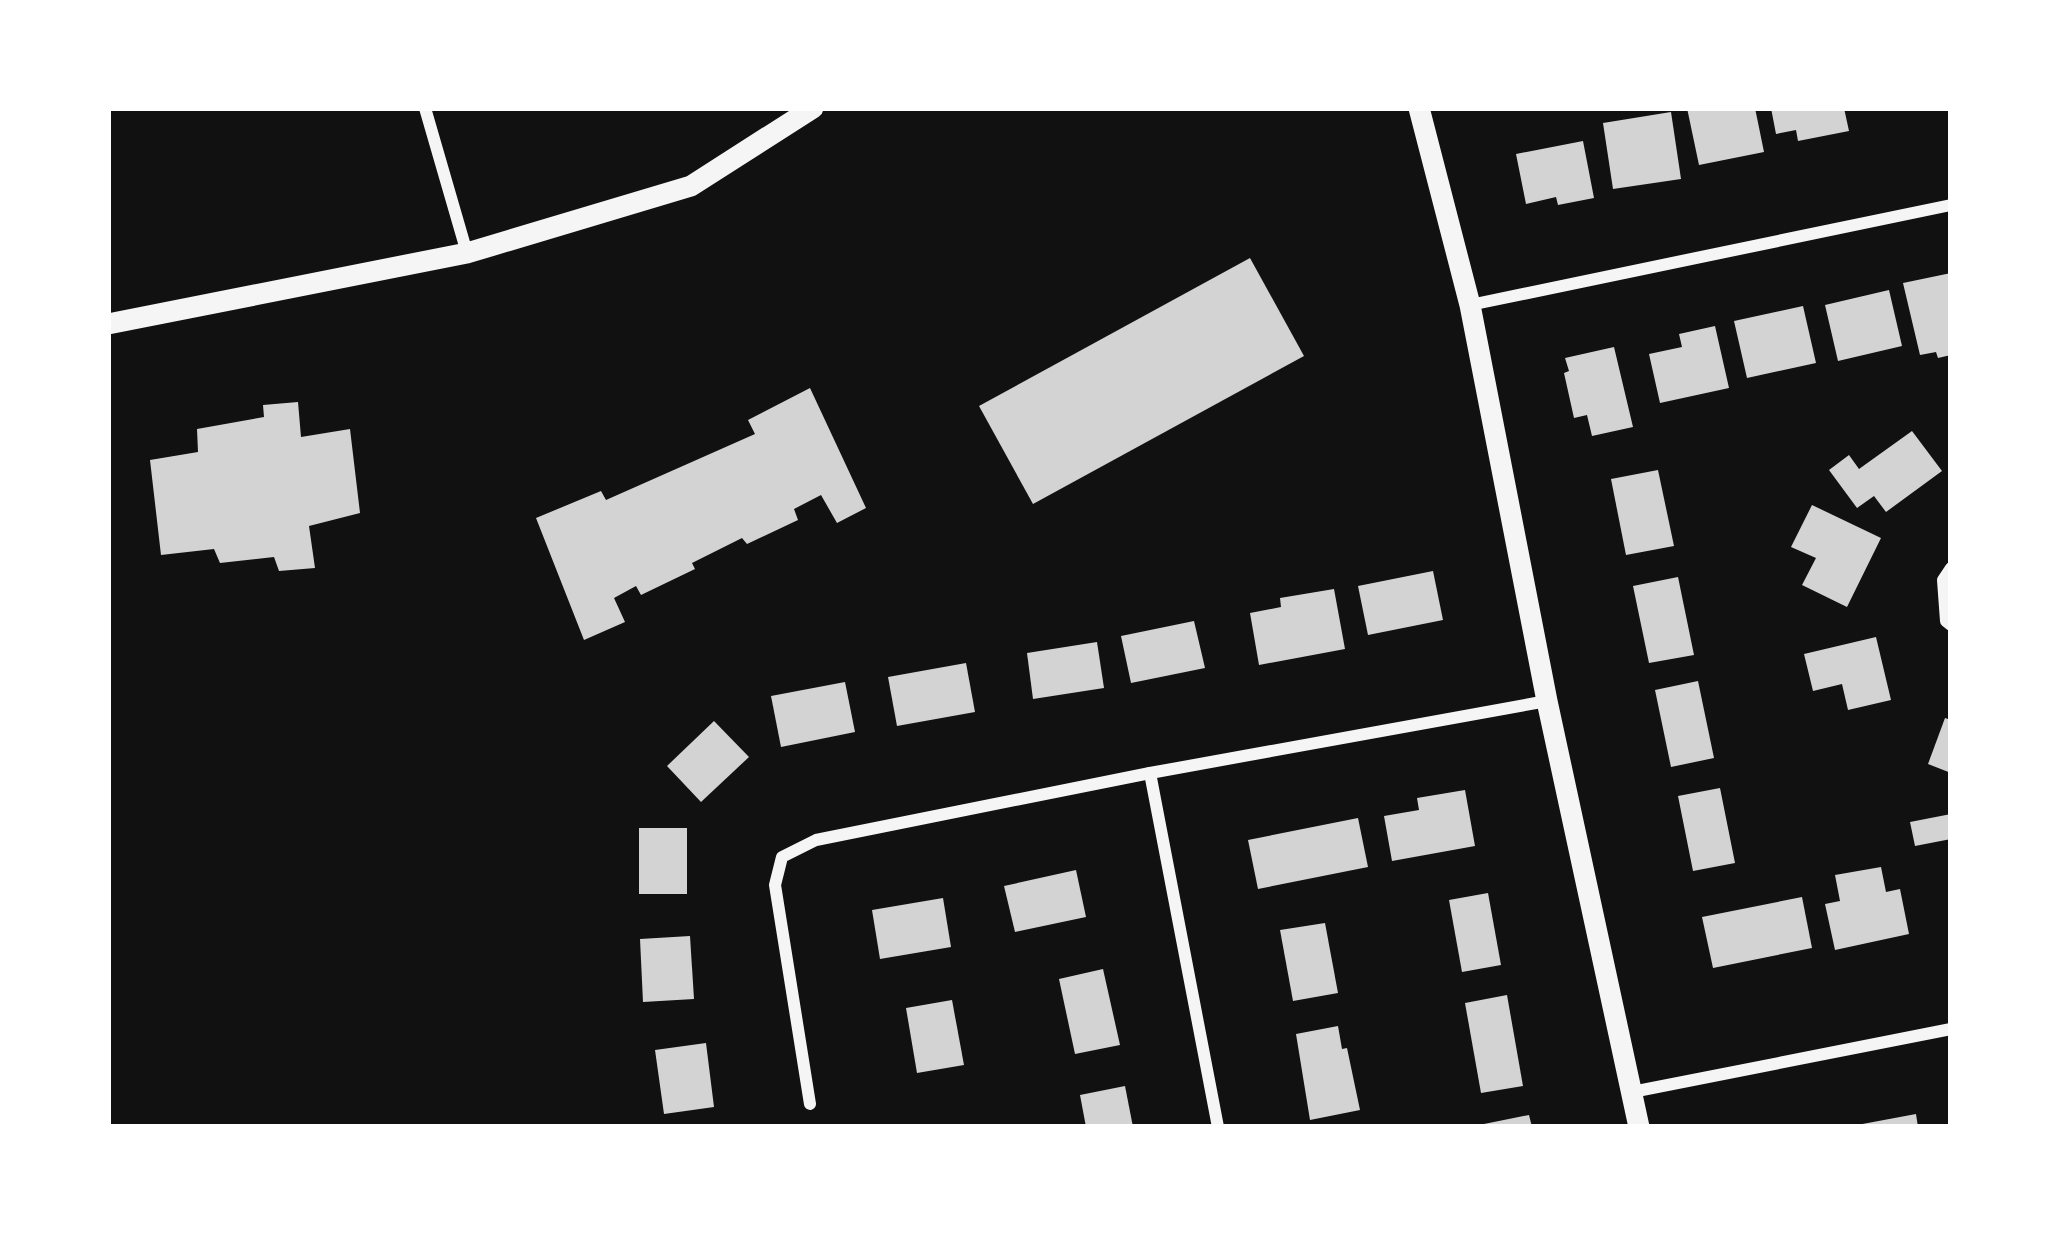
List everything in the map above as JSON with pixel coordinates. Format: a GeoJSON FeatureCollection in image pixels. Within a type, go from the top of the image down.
{"type":"FeatureCollection","features":[{"type":"Feature","properties":{"kind":"street"},"geometry":{"type":"LineString","coordinates":[[425,108],[467,253]]}},
{"type":"Feature","properties":{"kind":"street"},"geometry":{"type":"LineString","coordinates":[[108,324],[467,253],[691,186],[813,108]]}},
{"type":"Feature","properties":{"kind":"street"},"geometry":{"type":"LineString","coordinates":[[1419,108],[1469,305],[1547,701],[1639,1127]]}},
{"type":"Feature","properties":{"kind":"street"},"geometry":{"type":"LineString","coordinates":[[1469,305],[1951,205]]}},
{"type":"Feature","properties":{"kind":"street"},"geometry":{"type":"LineString","coordinates":[[1951,568],[1943,580],[1946,621],[1951,625]]}},
{"type":"Feature","properties":{"kind":"street"},"geometry":{"type":"LineString","coordinates":[[810,1104],[775,884],[782,856],[816,840],[1547,701]]}},
{"type":"Feature","properties":{"kind":"street"},"geometry":{"type":"LineString","coordinates":[[1150,773],[1218,1127]]}},
{"type":"Feature","properties":{"kind":"street"},"geometry":{"type":"LineString","coordinates":[[1632,1092],[1951,1029]]}},
{"type":"Feature","properties":{"kind":"building"},"geometry":{"type":"Polygon","coordinates":[[[1687,108],[1755,108],[1764,152],[1699,165],[1687,108]]]}},
{"type":"Feature","properties":{"kind":"building"},"geometry":{"type":"Polygon","coordinates":[[[1771,108],[1844,108],[1849,131],[1798,141],[1796,130],[1776,134],[1771,108]]]}},
{"type":"Feature","properties":{"kind":"building"},"geometry":{"type":"Polygon","coordinates":[[[1671,112],[1681,179],[1613,189],[1603,123],[1671,112]]]}},
{"type":"Feature","properties":{"kind":"building"},"geometry":{"type":"Polygon","coordinates":[[[1583,141],[1594,198],[1558,205],[1556,197],[1526,204],[1516,154],[1583,141]]]}},
{"type":"Feature","properties":{"kind":"building"},"geometry":{"type":"Polygon","coordinates":[[[1250,258],[1304,356],[1033,504],[979,406],[1250,258]]]}},
{"type":"Feature","properties":{"kind":"building"},"geometry":{"type":"Polygon","coordinates":[[[1951,273],[1951,355],[1920,355],[1903,283],[1951,273]]]}},
{"type":"Feature","properties":{"kind":"building"},"geometry":{"type":"Polygon","coordinates":[[[1889,290],[1902,346],[1838,361],[1825,305],[1889,290]]]}},
{"type":"Feature","properties":{"kind":"building"},"geometry":{"type":"Polygon","coordinates":[[[1803,306],[1816,363],[1747,378],[1734,321],[1803,306]]]}},
{"type":"Feature","properties":{"kind":"building"},"geometry":{"type":"Polygon","coordinates":[[[1715,326],[1729,388],[1660,403],[1649,354],[1682,347],[1679,334],[1715,326]]]}},
{"type":"Feature","properties":{"kind":"building"},"geometry":{"type":"Polygon","coordinates":[[[1614,347],[1633,427],[1592,436],[1587,415],[1574,418],[1565,358],[1614,347]]]}},
{"type":"Feature","properties":{"kind":"building"},"geometry":{"type":"Polygon","coordinates":[[[810,388],[866,508],[837,523],[821,495],[794,509],[798,520],[747,544],[742,538],[692,563],[695,569],[641,595],[636,586],[614,598],[625,622],[584,640],[536,518],[601,491],[606,500],[755,434],[748,420],[810,388]]]}},
{"type":"Feature","properties":{"kind":"building"},"geometry":{"type":"Polygon","coordinates":[[[298,402],[301,437],[350,429],[360,513],[309,526],[315,568],[279,571],[274,557],[220,563],[214,549],[161,555],[150,460],[198,452],[197,429],[264,417],[263,405],[298,402]]]}},
{"type":"Feature","properties":{"kind":"building"},"geometry":{"type":"Polygon","coordinates":[[[1912,431],[1942,471],[1886,512],[1874,496],[1857,508],[1829,470],[1849,455],[1859,469],[1912,431]]]}},
{"type":"Feature","properties":{"kind":"building"},"geometry":{"type":"Polygon","coordinates":[[[1658,470],[1674,546],[1626,555],[1611,479],[1658,470]]]}},
{"type":"Feature","properties":{"kind":"building"},"geometry":{"type":"Polygon","coordinates":[[[1812,505],[1881,538],[1847,607],[1802,585],[1816,558],[1791,547],[1812,505]]]}},
{"type":"Feature","properties":{"kind":"building"},"geometry":{"type":"Polygon","coordinates":[[[1433,571],[1443,620],[1368,635],[1358,586],[1433,571]]]}},
{"type":"Feature","properties":{"kind":"building"},"geometry":{"type":"Polygon","coordinates":[[[1678,577],[1694,655],[1649,663],[1633,586],[1678,577]]]}},
{"type":"Feature","properties":{"kind":"building"},"geometry":{"type":"Polygon","coordinates":[[[1334,589],[1345,649],[1259,665],[1250,613],[1281,607],[1280,598],[1334,589]]]}},
{"type":"Feature","properties":{"kind":"building"},"geometry":{"type":"Polygon","coordinates":[[[1194,621],[1205,668],[1131,683],[1121,636],[1194,621]]]}},
{"type":"Feature","properties":{"kind":"building"},"geometry":{"type":"Polygon","coordinates":[[[1876,637],[1891,700],[1848,710],[1842,684],[1813,691],[1804,654],[1876,637]]]}},
{"type":"Feature","properties":{"kind":"building"},"geometry":{"type":"Polygon","coordinates":[[[1097,642],[1104,688],[1033,699],[1027,653],[1097,642]]]}},
{"type":"Feature","properties":{"kind":"building"},"geometry":{"type":"Polygon","coordinates":[[[966,663],[975,712],[897,726],[888,677],[966,663]]]}},
{"type":"Feature","properties":{"kind":"building"},"geometry":{"type":"Polygon","coordinates":[[[1698,681],[1714,758],[1671,767],[1655,690],[1698,681]]]}},
{"type":"Feature","properties":{"kind":"building"},"geometry":{"type":"Polygon","coordinates":[[[845,682],[855,732],[781,747],[771,696],[845,682]]]}},
{"type":"Feature","properties":{"kind":"building"},"geometry":{"type":"Polygon","coordinates":[[[1945,718],[1951,720],[1951,773],[1928,764],[1945,718]]]}},
{"type":"Feature","properties":{"kind":"building"},"geometry":{"type":"Polygon","coordinates":[[[714,721],[749,757],[701,802],[667,766],[714,721]]]}},
{"type":"Feature","properties":{"kind":"building"},"geometry":{"type":"Polygon","coordinates":[[[1720,788],[1735,863],[1693,871],[1678,796],[1720,788]]]}},
{"type":"Feature","properties":{"kind":"building"},"geometry":{"type":"Polygon","coordinates":[[[1465,790],[1475,846],[1392,861],[1384,816],[1419,810],[1417,798],[1465,790]]]}},
{"type":"Feature","properties":{"kind":"building"},"geometry":{"type":"Polygon","coordinates":[[[1951,814],[1951,839],[1915,846],[1910,822],[1951,814]]]}},
{"type":"Feature","properties":{"kind":"building"},"geometry":{"type":"Polygon","coordinates":[[[1358,818],[1368,867],[1258,889],[1248,840],[1358,818]]]}},
{"type":"Feature","properties":{"kind":"building"},"geometry":{"type":"Polygon","coordinates":[[[639,828],[687,828],[687,894],[639,894],[639,828]]]}},
{"type":"Feature","properties":{"kind":"building"},"geometry":{"type":"Polygon","coordinates":[[[1881,867],[1886,892],[1900,889],[1909,934],[1835,950],[1825,904],[1840,901],[1835,875],[1881,867]]]}},
{"type":"Feature","properties":{"kind":"building"},"geometry":{"type":"Polygon","coordinates":[[[1076,870],[1086,917],[1015,932],[1004,886],[1076,870]]]}},
{"type":"Feature","properties":{"kind":"building"},"geometry":{"type":"Polygon","coordinates":[[[1488,893],[1501,965],[1462,972],[1449,900],[1488,893]]]}},
{"type":"Feature","properties":{"kind":"building"},"geometry":{"type":"Polygon","coordinates":[[[1802,897],[1812,948],[1713,968],[1702,917],[1802,897]]]}},
{"type":"Feature","properties":{"kind":"building"},"geometry":{"type":"Polygon","coordinates":[[[943,898],[951,947],[880,959],[872,910],[943,898]]]}},
{"type":"Feature","properties":{"kind":"building"},"geometry":{"type":"Polygon","coordinates":[[[1325,923],[1338,993],[1293,1001],[1280,930],[1325,923]]]}},
{"type":"Feature","properties":{"kind":"building"},"geometry":{"type":"Polygon","coordinates":[[[690,936],[694,999],[643,1002],[640,939],[690,936]]]}},
{"type":"Feature","properties":{"kind":"building"},"geometry":{"type":"Polygon","coordinates":[[[1103,969],[1120,1045],[1075,1054],[1059,979],[1103,969]]]}},
{"type":"Feature","properties":{"kind":"building"},"geometry":{"type":"Polygon","coordinates":[[[1507,995],[1523,1086],[1481,1093],[1465,1003],[1507,995]]]}},
{"type":"Feature","properties":{"kind":"building"},"geometry":{"type":"Polygon","coordinates":[[[952,1000],[964,1065],[917,1073],[906,1008],[952,1000]]]}},
{"type":"Feature","properties":{"kind":"building"},"geometry":{"type":"Polygon","coordinates":[[[1338,1026],[1360,1110],[1310,1120],[1296,1034],[1338,1026]]]}},
{"type":"Feature","properties":{"kind":"building"},"geometry":{"type":"Polygon","coordinates":[[[706,1043],[714,1107],[664,1114],[655,1050],[706,1043]]]}},
{"type":"Feature","properties":{"kind":"building"},"geometry":{"type":"Polygon","coordinates":[[[1125,1086],[1133,1127],[1086,1127],[1080,1095],[1125,1086]]]}},
{"type":"Feature","properties":{"kind":"building"},"geometry":{"type":"Polygon","coordinates":[[[1916,1114],[1918,1127],[1857,1127],[1857,1125],[1916,1114]]]}},
{"type":"Feature","properties":{"kind":"building"},"geometry":{"type":"Polygon","coordinates":[[[1529,1115],[1532,1127],[1479,1127],[1479,1125],[1529,1115]]]}}]}
